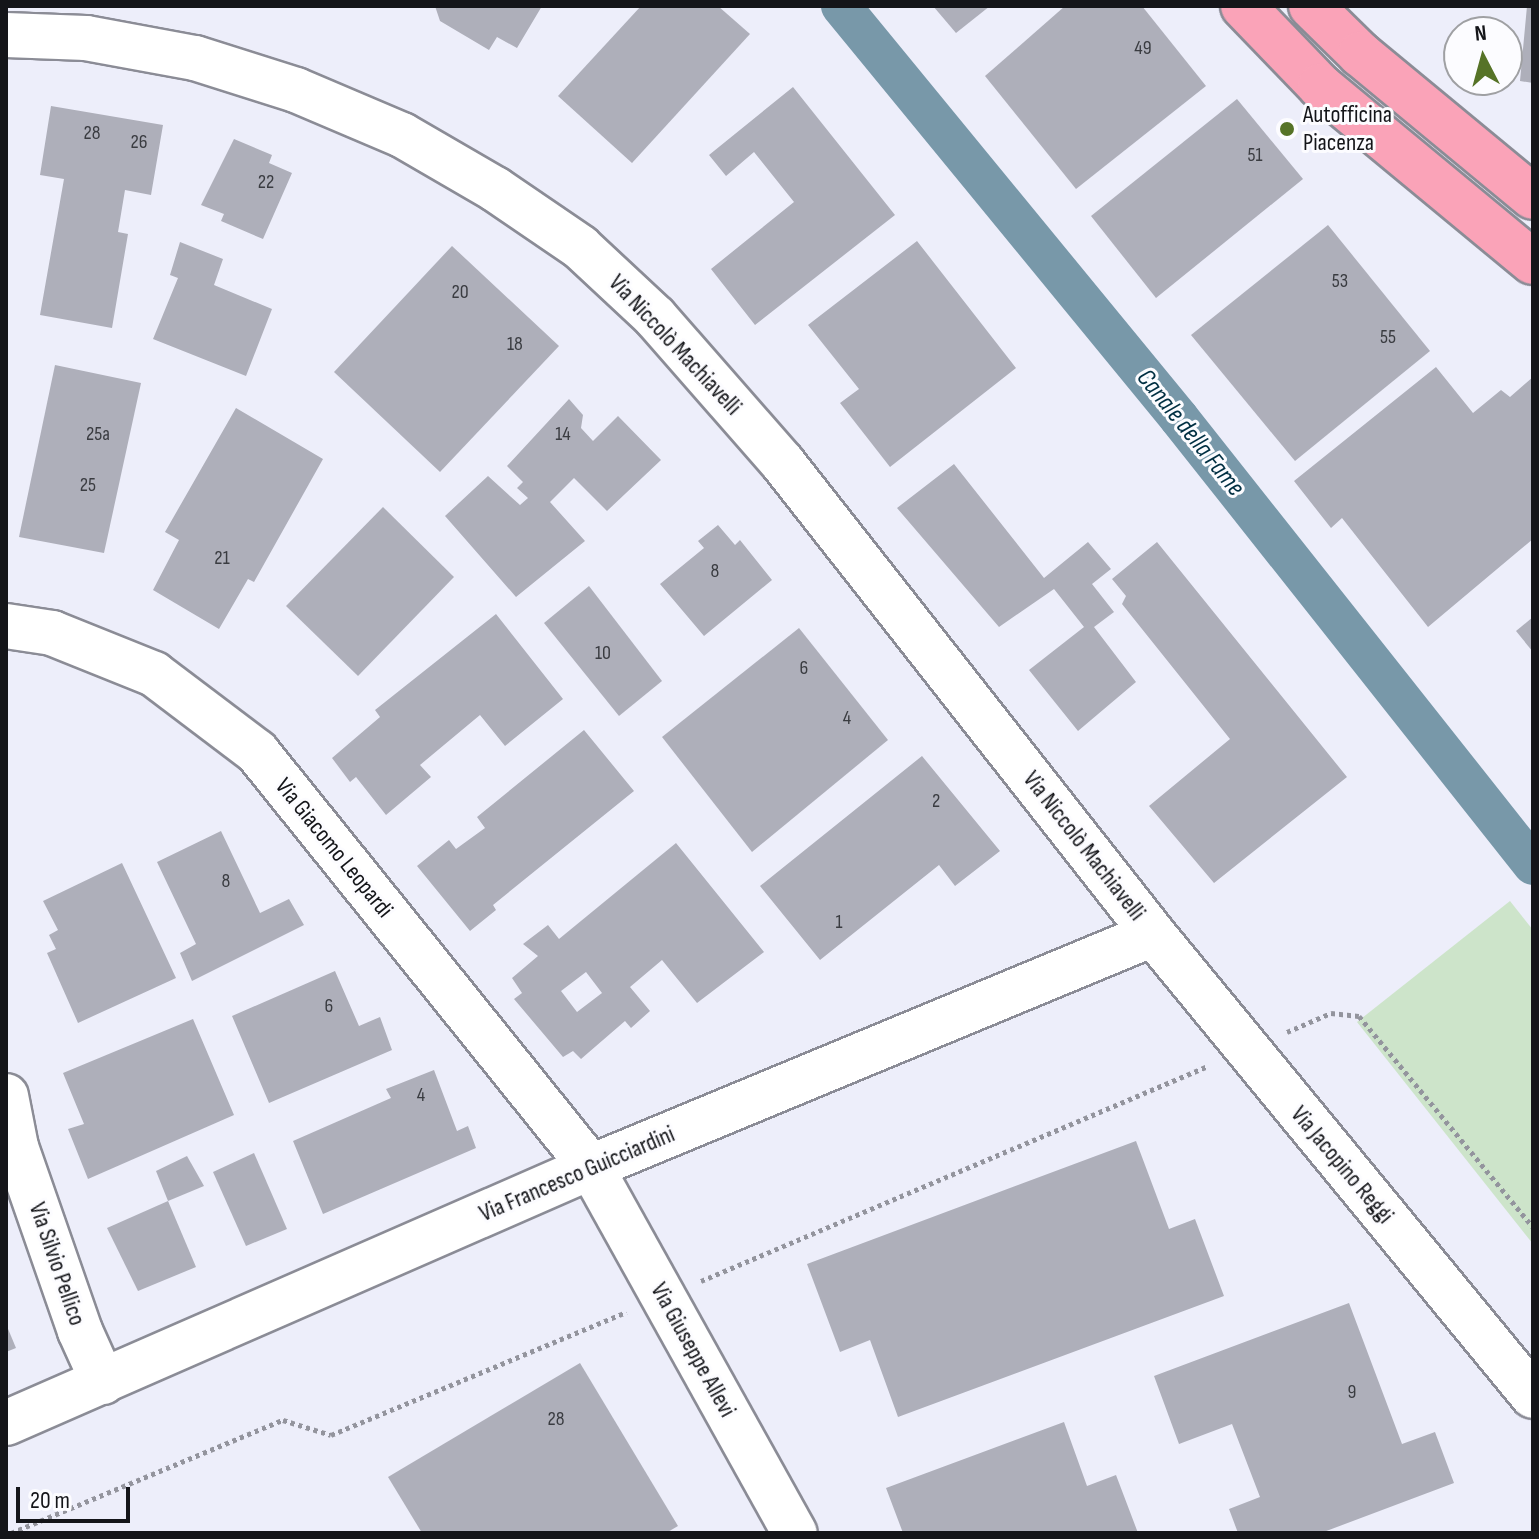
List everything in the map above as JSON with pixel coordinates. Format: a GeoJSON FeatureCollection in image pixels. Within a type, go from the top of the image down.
{"type":"FeatureCollection","features":[{"type":"Feature","properties":{"kind":"main road"},"geometry":{"type":"LineString","coordinates":[[1243,6],[1320,86],[1533,262]]}},
{"type":"Feature","properties":{"kind":"main road"},"geometry":{"type":"LineString","coordinates":[[1311,6],[1360,54],[1533,197]]}},
{"type":"Feature","properties":{"kind":"street","name":"Via Niccolò Machiavelli"},"geometry":{"type":"LineString","coordinates":[[6,35],[86,38],[179,55],[296,90],[402,135],[580,247],[655,317],[782,462],[1153,934]]}},
{"type":"Feature","properties":{"kind":"street","name":"Via Giacomo Leopardi"},"geometry":{"type":"LineString","coordinates":[[6,626],[52,633],[154,674],[257,752],[591,1167]]}},
{"type":"Feature","properties":{"kind":"street","name":"Via Jacopino Reggi"},"geometry":{"type":"LineString","coordinates":[[1153,934],[1533,1396]]}},
{"type":"Feature","properties":{"kind":"street","name":"Via Francesco Guicciardini"},"geometry":{"type":"LineString","coordinates":[[6,1423],[591,1167],[1153,934]]}},
{"type":"Feature","properties":{"kind":"street","name":"Via Silvio Pellico"},"geometry":{"type":"LineString","coordinates":[[6,1096],[21,1161],[80,1331],[103,1382]]}},
{"type":"Feature","properties":{"kind":"street","name":"Via Giuseppe Allevi"},"geometry":{"type":"LineString","coordinates":[[591,1167],[795,1533]]}},
{"type":"Feature","properties":{"kind":"path"},"geometry":{"type":"LineString","coordinates":[[11,1533],[283,1420],[331,1435],[1331,1013],[1359,1016],[1533,1227]]}},
{"type":"Feature","properties":{"kind":"green space"},"geometry":{"type":"Polygon","coordinates":[[[1510,901],[1533,930],[1533,1244],[1357,1022],[1510,901]]]}},
{"type":"Feature","properties":{"kind":"building"},"geometry":{"type":"Polygon","coordinates":[[[435,6],[542,6],[517,48],[497,37],[489,50],[440,21],[435,6]]]}},
{"type":"Feature","properties":{"kind":"building"},"geometry":{"type":"Polygon","coordinates":[[[641,6],[718,6],[750,34],[632,163],[558,96],[641,6]]]}},
{"type":"Feature","properties":{"kind":"building"},"geometry":{"type":"Polygon","coordinates":[[[933,6],[990,6],[956,33],[933,6]]]}},
{"type":"Feature","properties":{"kind":"building"},"geometry":{"type":"Polygon","coordinates":[[[1065,6],[1142,6],[1206,86],[1076,189],[985,76],[1065,6]]]}},
{"type":"Feature","properties":{"kind":"building"},"geometry":{"type":"Polygon","coordinates":[[[1527,6],[1533,6],[1533,83],[1523,81],[1527,6]]]}},
{"type":"Feature","properties":{"kind":"building"},"geometry":{"type":"Polygon","coordinates":[[[793,87],[895,215],[755,325],[711,269],[794,202],[754,152],[726,176],[709,155],[793,87]]]}},
{"type":"Feature","properties":{"kind":"building"},"geometry":{"type":"Polygon","coordinates":[[[1237,99],[1303,179],[1156,298],[1091,216],[1237,99]]]}},
{"type":"Feature","properties":{"kind":"building"},"geometry":{"type":"Polygon","coordinates":[[[51,106],[163,125],[151,195],[125,190],[118,232],[128,234],[112,328],[40,315],[64,179],[40,175],[51,106]]]}},
{"type":"Feature","properties":{"kind":"building"},"geometry":{"type":"Polygon","coordinates":[[[234,139],[272,155],[269,163],[292,173],[263,239],[221,221],[224,214],[201,205],[234,139]]]}},
{"type":"Feature","properties":{"kind":"building"},"geometry":{"type":"Polygon","coordinates":[[[1328,225],[1430,351],[1295,461],[1191,335],[1328,225]]]}},
{"type":"Feature","properties":{"kind":"building"},"geometry":{"type":"Polygon","coordinates":[[[917,241],[1016,368],[890,467],[840,403],[859,389],[808,325],[917,241]]]}},
{"type":"Feature","properties":{"kind":"building"},"geometry":{"type":"Polygon","coordinates":[[[180,242],[223,259],[214,285],[272,309],[246,376],[153,339],[178,278],[170,275],[180,242]]]}},
{"type":"Feature","properties":{"kind":"building"},"geometry":{"type":"Polygon","coordinates":[[[452,246],[559,346],[440,472],[334,372],[452,246]]]}},
{"type":"Feature","properties":{"kind":"building"},"geometry":{"type":"Polygon","coordinates":[[[55,365],[141,383],[104,553],[19,537],[55,365]]]}},
{"type":"Feature","properties":{"kind":"building"},"geometry":{"type":"Polygon","coordinates":[[[1436,367],[1473,413],[1501,390],[1510,397],[1533,377],[1533,539],[1428,627],[1342,518],[1331,528],[1294,481],[1436,367]]]}},
{"type":"Feature","properties":{"kind":"building"},"geometry":{"type":"Polygon","coordinates":[[[569,399],[583,415],[581,428],[593,441],[618,416],[661,460],[607,511],[574,478],[550,502],[585,541],[516,597],[445,516],[488,476],[520,505],[528,498],[517,488],[523,482],[507,466],[569,399]]]}},
{"type":"Feature","properties":{"kind":"building"},"geometry":{"type":"Polygon","coordinates":[[[236,408],[323,459],[254,582],[248,579],[219,629],[153,590],[179,540],[165,532],[236,408]]]}},
{"type":"Feature","properties":{"kind":"building"},"geometry":{"type":"Polygon","coordinates":[[[954,464],[1044,578],[1088,542],[1111,569],[1092,584],[1114,612],[1094,627],[1136,682],[1078,731],[1029,670],[1084,627],[1054,589],[999,627],[897,508],[954,464]]]}},
{"type":"Feature","properties":{"kind":"building"},"geometry":{"type":"Polygon","coordinates":[[[383,507],[454,577],[358,676],[286,606],[383,507]]]}},
{"type":"Feature","properties":{"kind":"building"},"geometry":{"type":"Polygon","coordinates":[[[718,525],[735,545],[740,540],[772,580],[704,636],[660,584],[704,548],[698,541],[718,525]]]}},
{"type":"Feature","properties":{"kind":"building"},"geometry":{"type":"Polygon","coordinates":[[[1157,542],[1347,777],[1214,883],[1149,806],[1230,739],[1122,604],[1126,596],[1112,579],[1157,542]]]}},
{"type":"Feature","properties":{"kind":"building"},"geometry":{"type":"Polygon","coordinates":[[[589,586],[662,681],[619,716],[544,623],[589,586]]]}},
{"type":"Feature","properties":{"kind":"building"},"geometry":{"type":"Polygon","coordinates":[[[496,614],[563,699],[505,746],[480,715],[420,765],[431,777],[386,815],[356,777],[350,782],[332,758],[380,717],[375,710],[496,614]]]}},
{"type":"Feature","properties":{"kind":"building"},"geometry":{"type":"Polygon","coordinates":[[[1533,617],[1533,652],[1516,631],[1533,617]]]}},
{"type":"Feature","properties":{"kind":"building"},"geometry":{"type":"Polygon","coordinates":[[[799,628],[888,740],[752,852],[662,737],[799,628]]]}},
{"type":"Feature","properties":{"kind":"building"},"geometry":{"type":"Polygon","coordinates":[[[584,730],[634,791],[493,905],[496,910],[470,931],[417,866],[449,840],[456,849],[485,828],[477,817],[584,730]]]}},
{"type":"Feature","properties":{"kind":"building"},"geometry":{"type":"Polygon","coordinates":[[[922,756],[1000,851],[955,886],[939,865],[820,960],[760,886],[922,756]]]}},
{"type":"Feature","properties":{"kind":"building"},"geometry":{"type":"Polygon","coordinates":[[[221,831],[260,913],[289,899],[304,925],[192,981],[180,953],[196,944],[157,862],[221,831]]]}},
{"type":"Feature","properties":{"kind":"building"},"geometry":{"type":"Polygon","coordinates":[[[676,843],[764,952],[697,1003],[662,960],[630,987],[650,1011],[631,1028],[625,1021],[581,1059],[573,1051],[563,1057],[514,999],[522,993],[512,978],[538,956],[523,944],[548,925],[559,939],[676,843]],[[586,972],[561,991],[577,1012],[602,993],[586,972]]]}},
{"type":"Feature","properties":{"kind":"building"},"geometry":{"type":"Polygon","coordinates":[[[122,863],[176,978],[78,1023],[47,953],[56,949],[49,935],[58,930],[43,901],[122,863]]]}},
{"type":"Feature","properties":{"kind":"building"},"geometry":{"type":"Polygon","coordinates":[[[335,971],[359,1026],[380,1017],[392,1050],[269,1103],[232,1016],[335,971]]]}},
{"type":"Feature","properties":{"kind":"building"},"geometry":{"type":"Polygon","coordinates":[[[193,1019],[234,1115],[88,1179],[68,1129],[84,1124],[63,1073],[193,1019]]]}},
{"type":"Feature","properties":{"kind":"building"},"geometry":{"type":"Polygon","coordinates":[[[434,1070],[457,1131],[468,1126],[476,1148],[323,1214],[293,1141],[391,1098],[386,1089],[434,1070]]]}},
{"type":"Feature","properties":{"kind":"building"},"geometry":{"type":"Polygon","coordinates":[[[1136,1141],[1169,1229],[1195,1219],[1224,1296],[898,1417],[870,1340],[840,1352],[807,1264],[1136,1141]]]}},
{"type":"Feature","properties":{"kind":"building"},"geometry":{"type":"Polygon","coordinates":[[[254,1153],[287,1229],[246,1246],[213,1172],[254,1153]]]}},
{"type":"Feature","properties":{"kind":"building"},"geometry":{"type":"Polygon","coordinates":[[[187,1156],[204,1186],[168,1201],[156,1171],[187,1156]]]}},
{"type":"Feature","properties":{"kind":"building"},"geometry":{"type":"Polygon","coordinates":[[[168,1201],[196,1267],[138,1291],[107,1228],[168,1201]]]}},
{"type":"Feature","properties":{"kind":"building"},"geometry":{"type":"Polygon","coordinates":[[[1349,1303],[1402,1444],[1435,1432],[1454,1483],[1321,1533],[1238,1533],[1229,1509],[1260,1497],[1232,1424],[1179,1444],[1154,1376],[1349,1303]]]}},
{"type":"Feature","properties":{"kind":"building"},"geometry":{"type":"Polygon","coordinates":[[[6,1324],[16,1348],[6,1352],[6,1324]]]}},
{"type":"Feature","properties":{"kind":"building"},"geometry":{"type":"Polygon","coordinates":[[[580,1363],[678,1526],[666,1533],[422,1533],[388,1477],[580,1363]]]}},
{"type":"Feature","properties":{"kind":"building"},"geometry":{"type":"Polygon","coordinates":[[[1064,1422],[1087,1486],[1116,1475],[1138,1533],[903,1533],[886,1488],[1064,1422]]]}},
{"type":"Feature","properties":{"kind":"waterway","name":"Canale della Fame"},"geometry":{"type":"LineString","coordinates":[[841,6],[1179,418],[1533,865]]}},
{"type":"Feature","properties":{"kind":"place","name":"Autofficina Piacenza"},"geometry":{"type":"Point","coordinates":[1287,129]}}]}
